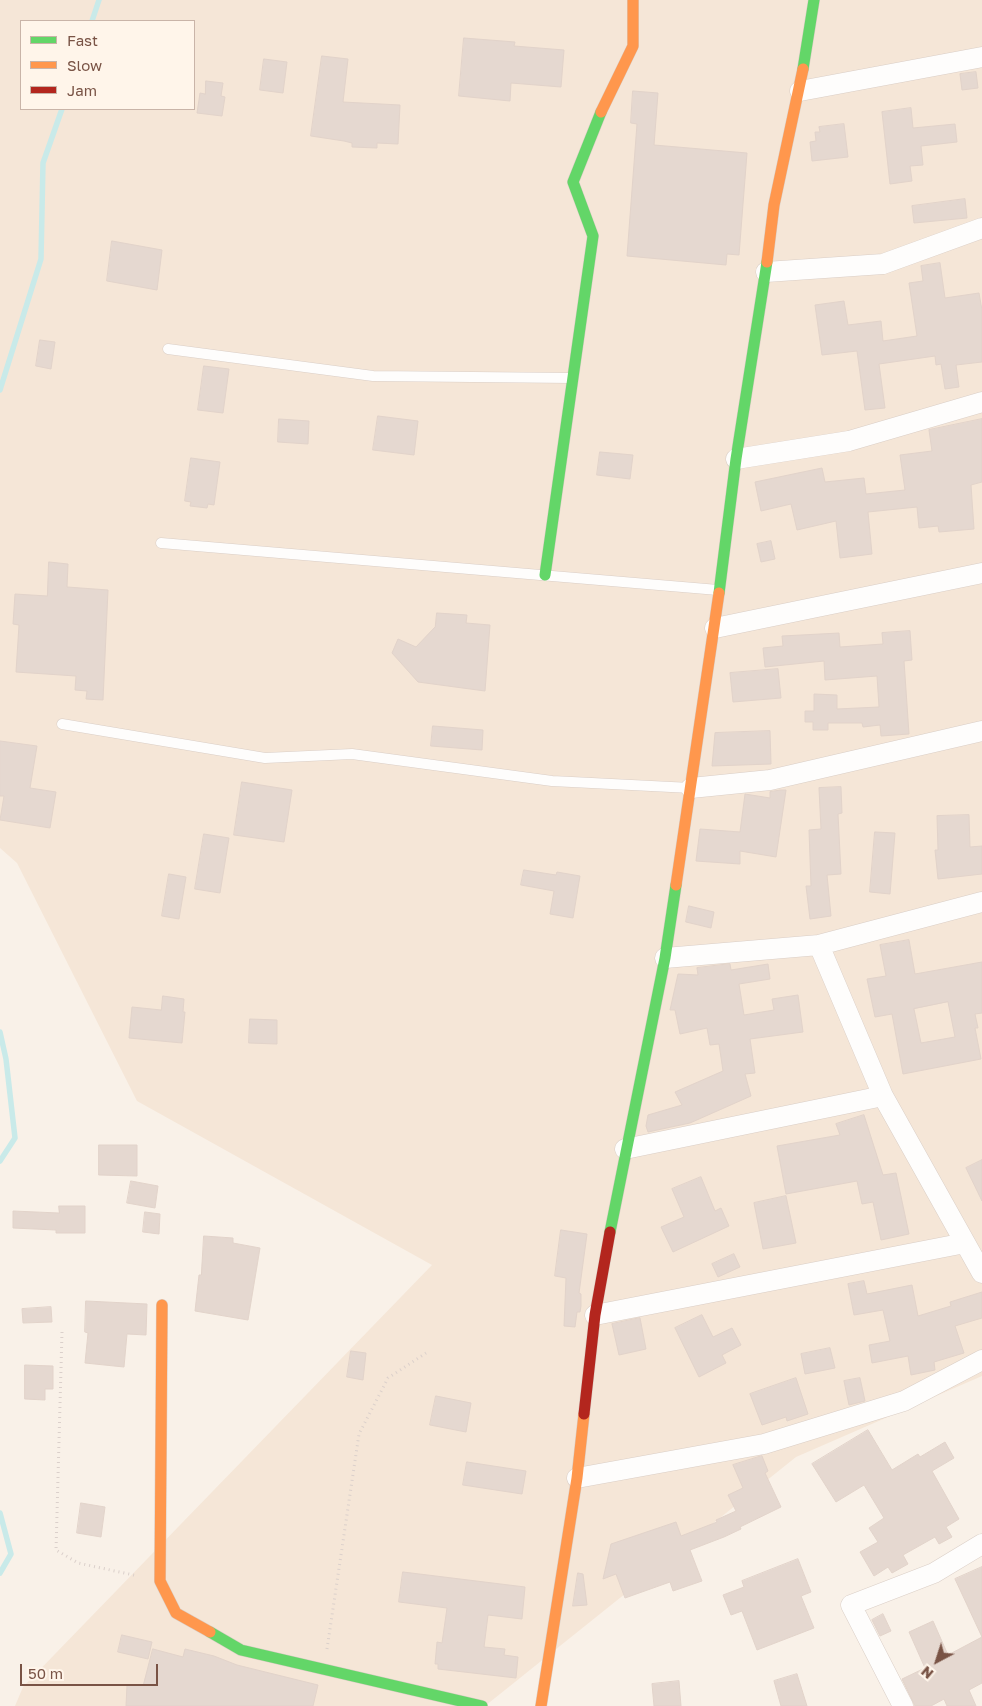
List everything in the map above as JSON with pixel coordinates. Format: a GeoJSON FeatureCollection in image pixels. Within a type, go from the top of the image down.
{"type":"FeatureCollection","features":[{"type":"Feature","properties":{"kind":"street"},"geometry":{"type":"LineString","coordinates":[[544,575],[593,236],[573,182],[595,125],[633,46],[633,0]]}},
{"type":"Feature","properties":{"kind":"street"},"geometry":{"type":"LineString","coordinates":[[541,1706],[577,1478],[594,1315],[625,1149],[665,958],[715,628],[736,459],[766,272],[774,205],[800,91],[814,0]]}},
{"type":"Feature","properties":{"kind":"street"},"geometry":{"type":"LineString","coordinates":[[800,91],[982,57]]}},
{"type":"Feature","properties":{"kind":"street"},"geometry":{"type":"LineString","coordinates":[[766,272],[883,264],[982,228]]}},
{"type":"Feature","properties":{"kind":"street"},"geometry":{"type":"LineString","coordinates":[[736,459],[849,441],[982,402]]}},
{"type":"Feature","properties":{"kind":"street"},"geometry":{"type":"LineString","coordinates":[[715,628],[982,573]]}},
{"type":"Feature","properties":{"kind":"street"},"geometry":{"type":"LineString","coordinates":[[691,788],[770,780],[982,731]]}},
{"type":"Feature","properties":{"kind":"street"},"geometry":{"type":"LineString","coordinates":[[665,958],[819,945],[982,902]]}},
{"type":"Feature","properties":{"kind":"street"},"geometry":{"type":"LineString","coordinates":[[819,945],[883,1096],[982,1273]]}},
{"type":"Feature","properties":{"kind":"street"},"geometry":{"type":"LineString","coordinates":[[625,1149],[883,1096]]}},
{"type":"Feature","properties":{"kind":"street"},"geometry":{"type":"LineString","coordinates":[[594,1315],[965,1243]]}},
{"type":"Feature","properties":{"kind":"street"},"geometry":{"type":"LineString","coordinates":[[162,1305],[160,1581],[176,1612],[242,1650],[482,1706]]}},
{"type":"Feature","properties":{"kind":"street"},"geometry":{"type":"LineString","coordinates":[[577,1478],[764,1444],[904,1401],[982,1360]]}},
{"type":"Feature","properties":{"kind":"street"},"geometry":{"type":"LineString","coordinates":[[903,1706],[851,1605],[934,1573],[982,1544]]}},
{"type":"Feature","properties":{"kind":"lane"},"geometry":{"type":"LineString","coordinates":[[168,349],[373,376],[573,378]]}},
{"type":"Feature","properties":{"kind":"lane"},"geometry":{"type":"LineString","coordinates":[[161,543],[719,590]]}},
{"type":"Feature","properties":{"kind":"lane"},"geometry":{"type":"LineString","coordinates":[[62,724],[265,758],[352,754],[552,781],[691,788]]}},
{"type":"Feature","properties":{"kind":"path"},"geometry":{"type":"LineString","coordinates":[[62,1332],[56,1550],[78,1563],[160,1581]]}},
{"type":"Feature","properties":{"kind":"path"},"geometry":{"type":"LineString","coordinates":[[324,1669],[359,1434],[388,1378],[426,1353]]}},
{"type":"Feature","properties":{"kind":"shaded area"},"geometry":{"type":"Polygon","coordinates":[[[0,0],[982,0],[982,1376],[796,1457],[485,1706],[15,1706],[23,1687],[432,1265],[137,1101],[17,863],[0,848],[0,0]]]}},
{"type":"Feature","properties":{"kind":"building"},"geometry":{"type":"Polygon","coordinates":[[[464,38],[515,42],[514,46],[564,50],[561,87],[511,83],[510,101],[459,96],[464,38]]]}},
{"type":"Feature","properties":{"kind":"building"},"geometry":{"type":"Polygon","coordinates":[[[322,56],[348,59],[343,102],[400,105],[398,144],[377,143],[377,148],[352,147],[352,143],[311,136],[322,56]]]}},
{"type":"Feature","properties":{"kind":"building"},"geometry":{"type":"Polygon","coordinates":[[[264,59],[287,62],[283,93],[260,90],[264,59]]]}},
{"type":"Feature","properties":{"kind":"building"},"geometry":{"type":"Polygon","coordinates":[[[976,72],[978,88],[962,90],[960,74],[976,72]]]}},
{"type":"Feature","properties":{"kind":"building"},"geometry":{"type":"Polygon","coordinates":[[[206,81],[223,83],[221,96],[225,97],[222,116],[197,113],[200,93],[205,94],[206,81]]]}},
{"type":"Feature","properties":{"kind":"building"},"geometry":{"type":"Polygon","coordinates":[[[633,91],[658,93],[654,145],[747,153],[739,255],[727,254],[726,265],[627,256],[637,124],[631,123],[633,91]]]}},
{"type":"Feature","properties":{"kind":"building"},"geometry":{"type":"Polygon","coordinates":[[[911,108],[913,128],[955,124],[957,142],[921,146],[923,165],[910,166],[912,181],[890,184],[882,112],[911,108]]]}},
{"type":"Feature","properties":{"kind":"building"},"geometry":{"type":"Polygon","coordinates":[[[844,124],[848,157],[812,161],[810,142],[816,141],[815,132],[820,132],[819,127],[844,124]]]}},
{"type":"Feature","properties":{"kind":"building"},"geometry":{"type":"Polygon","coordinates":[[[965,199],[967,218],[914,223],[912,206],[965,199]]]}},
{"type":"Feature","properties":{"kind":"building"},"geometry":{"type":"Polygon","coordinates":[[[112,241],[162,250],[157,290],[107,281],[112,241]]]}},
{"type":"Feature","properties":{"kind":"building"},"geometry":{"type":"Polygon","coordinates":[[[940,263],[945,298],[979,293],[982,310],[982,362],[956,365],[959,387],[945,389],[941,364],[936,365],[935,356],[879,364],[885,408],[865,410],[857,351],[822,355],[815,305],[844,301],[848,325],[881,321],[883,341],[917,336],[909,283],[923,281],[921,266],[940,263]]]}},
{"type":"Feature","properties":{"kind":"building"},"geometry":{"type":"Polygon","coordinates":[[[40,340],[55,342],[51,369],[36,366],[40,340]]]}},
{"type":"Feature","properties":{"kind":"building"},"geometry":{"type":"Polygon","coordinates":[[[204,366],[229,369],[223,413],[198,410],[204,366]]]}},
{"type":"Feature","properties":{"kind":"building"},"geometry":{"type":"Polygon","coordinates":[[[378,416],[418,421],[414,455],[373,450],[378,416]]]}},
{"type":"Feature","properties":{"kind":"building"},"geometry":{"type":"Polygon","coordinates":[[[279,419],[309,421],[308,444],[278,442],[279,419]]]}},
{"type":"Feature","properties":{"kind":"building"},"geometry":{"type":"Polygon","coordinates":[[[982,419],[982,482],[971,485],[974,529],[939,532],[938,526],[919,528],[917,507],[868,512],[872,554],[840,558],[836,521],[797,530],[791,504],[761,511],[755,482],[822,468],[825,482],[864,478],[866,494],[905,490],[900,455],[932,451],[929,430],[982,419]]]}},
{"type":"Feature","properties":{"kind":"building"},"geometry":{"type":"Polygon","coordinates":[[[600,452],[633,455],[630,479],[597,475],[600,452]]]}},
{"type":"Feature","properties":{"kind":"building"},"geometry":{"type":"Polygon","coordinates":[[[191,458],[220,462],[214,505],[208,504],[207,508],[190,506],[191,502],[185,501],[191,458]]]}},
{"type":"Feature","properties":{"kind":"building"},"geometry":{"type":"Polygon","coordinates":[[[771,541],[775,559],[761,562],[757,544],[771,541]]]}},
{"type":"Feature","properties":{"kind":"building"},"geometry":{"type":"Polygon","coordinates":[[[49,562],[68,564],[67,587],[108,590],[103,700],[86,699],[87,691],[75,690],[76,676],[16,672],[19,625],[13,624],[15,594],[47,596],[49,562]]]}},
{"type":"Feature","properties":{"kind":"building"},"geometry":{"type":"Polygon","coordinates":[[[437,613],[467,615],[466,623],[490,625],[485,691],[418,682],[392,653],[398,639],[416,647],[435,627],[437,613]]]}},
{"type":"Feature","properties":{"kind":"building"},"geometry":{"type":"Polygon","coordinates":[[[910,631],[912,660],[904,661],[909,734],[881,736],[880,725],[863,727],[862,723],[828,723],[828,730],[813,730],[813,722],[805,722],[805,711],[814,711],[814,694],[837,695],[837,709],[879,707],[877,676],[825,680],[824,661],[765,667],[763,648],[783,646],[782,636],[839,633],[840,647],[883,644],[882,633],[910,631]]]}},
{"type":"Feature","properties":{"kind":"building"},"geometry":{"type":"Polygon","coordinates":[[[778,669],[781,698],[733,702],[730,673],[778,669]]]}},
{"type":"Feature","properties":{"kind":"building"},"geometry":{"type":"Polygon","coordinates":[[[433,726],[483,730],[482,750],[431,746],[433,726]]]}},
{"type":"Feature","properties":{"kind":"building"},"geometry":{"type":"Polygon","coordinates":[[[770,731],[771,764],[712,766],[715,733],[770,731]]]}},
{"type":"Feature","properties":{"kind":"building"},"geometry":{"type":"Polygon","coordinates":[[[0,741],[37,746],[30,788],[56,792],[50,828],[0,820],[4,796],[0,796],[0,741]]]}},
{"type":"Feature","properties":{"kind":"building"},"geometry":{"type":"Polygon","coordinates":[[[242,782],[292,790],[284,842],[234,835],[242,782]]]}},
{"type":"Feature","properties":{"kind":"building"},"geometry":{"type":"Polygon","coordinates":[[[841,787],[842,813],[838,814],[841,874],[827,875],[831,916],[810,919],[806,886],[811,886],[809,830],[821,829],[819,788],[841,787]]]}},
{"type":"Feature","properties":{"kind":"building"},"geometry":{"type":"Polygon","coordinates":[[[786,790],[776,857],[740,851],[740,864],[696,861],[700,829],[740,832],[745,794],[770,798],[770,792],[786,790]]]}},
{"type":"Feature","properties":{"kind":"building"},"geometry":{"type":"Polygon","coordinates":[[[969,815],[970,847],[982,846],[982,874],[938,879],[935,850],[938,850],[937,816],[969,815]]]}},
{"type":"Feature","properties":{"kind":"building"},"geometry":{"type":"Polygon","coordinates":[[[875,832],[895,833],[890,894],[870,892],[875,832]]]}},
{"type":"Feature","properties":{"kind":"building"},"geometry":{"type":"Polygon","coordinates":[[[204,834],[229,838],[220,893],[195,889],[204,834]]]}},
{"type":"Feature","properties":{"kind":"building"},"geometry":{"type":"Polygon","coordinates":[[[524,870],[556,875],[557,872],[580,876],[573,918],[550,914],[554,891],[521,885],[524,870]]]}},
{"type":"Feature","properties":{"kind":"building"},"geometry":{"type":"Polygon","coordinates":[[[169,874],[186,877],[179,919],[162,916],[169,874]]]}},
{"type":"Feature","properties":{"kind":"building"},"geometry":{"type":"Polygon","coordinates":[[[689,906],[714,912],[711,928],[686,922],[689,906]]]}},
{"type":"Feature","properties":{"kind":"building"},"geometry":{"type":"Polygon","coordinates":[[[909,940],[915,974],[982,962],[982,1013],[975,1014],[978,1028],[975,1028],[981,1059],[903,1074],[892,1014],[875,1017],[867,979],[886,976],[880,945],[909,940]],[[948,1002],[914,1009],[921,1043],[955,1037],[948,1002]]]}},
{"type":"Feature","properties":{"kind":"building"},"geometry":{"type":"Polygon","coordinates":[[[730,964],[731,970],[768,964],[770,979],[739,984],[744,1015],[774,1010],[772,999],[798,995],[803,1032],[750,1039],[755,1073],[745,1074],[751,1096],[690,1123],[648,1132],[646,1126],[648,1115],[682,1105],[675,1092],[723,1071],[719,1044],[710,1045],[707,1028],[680,1034],[675,1010],[670,1010],[678,974],[698,975],[697,968],[730,964]]]}},
{"type":"Feature","properties":{"kind":"building"},"geometry":{"type":"Polygon","coordinates":[[[163,996],[184,999],[183,1012],[185,1012],[182,1043],[129,1038],[132,1007],[161,1010],[163,996]]]}},
{"type":"Feature","properties":{"kind":"building"},"geometry":{"type":"Polygon","coordinates":[[[250,1019],[277,1020],[277,1044],[249,1043],[250,1019]]]}},
{"type":"Feature","properties":{"kind":"building"},"geometry":{"type":"Polygon","coordinates":[[[864,1115],[883,1175],[896,1173],[909,1234],[881,1240],[873,1202],[862,1204],[857,1181],[786,1194],[777,1146],[840,1135],[836,1124],[864,1115]]]}},
{"type":"Feature","properties":{"kind":"building"},"geometry":{"type":"Polygon","coordinates":[[[99,1145],[137,1145],[137,1176],[99,1175],[99,1145]]]}},
{"type":"Feature","properties":{"kind":"building"},"geometry":{"type":"Polygon","coordinates":[[[982,1160],[982,1201],[966,1168],[982,1160]]]}},
{"type":"Feature","properties":{"kind":"building"},"geometry":{"type":"Polygon","coordinates":[[[701,1177],[715,1211],[721,1208],[729,1226],[673,1252],[661,1227],[684,1217],[672,1189],[701,1177]]]}},
{"type":"Feature","properties":{"kind":"building"},"geometry":{"type":"Polygon","coordinates":[[[131,1181],[158,1186],[155,1208],[127,1203],[131,1181]]]}},
{"type":"Feature","properties":{"kind":"building"},"geometry":{"type":"Polygon","coordinates":[[[786,1196],[796,1243],[763,1249],[754,1203],[786,1196]]]}},
{"type":"Feature","properties":{"kind":"building"},"geometry":{"type":"Polygon","coordinates":[[[59,1206],[85,1206],[85,1233],[56,1233],[56,1230],[13,1228],[13,1211],[59,1213],[59,1206]]]}},
{"type":"Feature","properties":{"kind":"building"},"geometry":{"type":"Polygon","coordinates":[[[145,1212],[160,1214],[159,1234],[143,1232],[145,1212]]]}},
{"type":"Feature","properties":{"kind":"building"},"geometry":{"type":"Polygon","coordinates":[[[561,1230],[587,1234],[579,1293],[581,1294],[581,1306],[580,1312],[577,1312],[575,1327],[564,1326],[566,1278],[555,1276],[561,1230]]]}},
{"type":"Feature","properties":{"kind":"building"},"geometry":{"type":"Polygon","coordinates":[[[204,1236],[233,1238],[233,1243],[260,1248],[248,1320],[195,1311],[199,1275],[201,1275],[204,1236]]]}},
{"type":"Feature","properties":{"kind":"building"},"geometry":{"type":"Polygon","coordinates":[[[734,1254],[740,1267],[718,1277],[712,1264],[734,1254]]]}},
{"type":"Feature","properties":{"kind":"building"},"geometry":{"type":"Polygon","coordinates":[[[864,1281],[867,1294],[912,1285],[918,1316],[951,1306],[950,1302],[982,1292],[982,1318],[955,1326],[964,1353],[934,1362],[935,1370],[911,1375],[908,1356],[872,1363],[869,1345],[890,1341],[883,1310],[854,1315],[848,1284],[864,1281]]]}},
{"type":"Feature","properties":{"kind":"building"},"geometry":{"type":"Polygon","coordinates":[[[86,1301],[147,1304],[146,1335],[127,1334],[124,1367],[85,1363],[88,1333],[85,1332],[86,1301]]]}},
{"type":"Feature","properties":{"kind":"building"},"geometry":{"type":"Polygon","coordinates":[[[51,1307],[52,1322],[23,1323],[22,1309],[51,1307]]]}},
{"type":"Feature","properties":{"kind":"building"},"geometry":{"type":"Polygon","coordinates":[[[702,1315],[713,1337],[732,1328],[741,1345],[722,1355],[726,1363],[699,1377],[675,1328],[702,1315]]]}},
{"type":"Feature","properties":{"kind":"building"},"geometry":{"type":"Polygon","coordinates":[[[640,1318],[646,1349],[619,1355],[612,1324],[640,1318]]]}},
{"type":"Feature","properties":{"kind":"building"},"geometry":{"type":"Polygon","coordinates":[[[830,1348],[835,1368],[805,1374],[801,1354],[830,1348]]]}},
{"type":"Feature","properties":{"kind":"building"},"geometry":{"type":"Polygon","coordinates":[[[351,1351],[366,1353],[363,1380],[347,1377],[351,1351]]]}},
{"type":"Feature","properties":{"kind":"building"},"geometry":{"type":"Polygon","coordinates":[[[25,1365],[53,1366],[53,1389],[45,1389],[45,1400],[25,1399],[25,1365]]]}},
{"type":"Feature","properties":{"kind":"building"},"geometry":{"type":"Polygon","coordinates":[[[796,1378],[808,1414],[787,1421],[786,1417],[762,1425],[750,1394],[796,1378]]]}},
{"type":"Feature","properties":{"kind":"building"},"geometry":{"type":"Polygon","coordinates":[[[860,1378],[865,1401],[849,1405],[844,1381],[860,1378]]]}},
{"type":"Feature","properties":{"kind":"building"},"geometry":{"type":"Polygon","coordinates":[[[436,1396],[471,1403],[466,1432],[430,1425],[436,1396]]]}},
{"type":"Feature","properties":{"kind":"building"},"geometry":{"type":"Polygon","coordinates":[[[868,1430],[892,1470],[918,1454],[920,1457],[945,1442],[954,1458],[932,1471],[959,1519],[946,1527],[952,1537],[939,1544],[935,1537],[903,1555],[908,1564],[892,1573],[888,1567],[874,1576],[860,1552],[878,1542],[869,1528],[884,1518],[864,1485],[836,1502],[812,1464],[868,1430]]]}},
{"type":"Feature","properties":{"kind":"building"},"geometry":{"type":"Polygon","coordinates":[[[762,1456],[768,1471],[765,1473],[781,1507],[740,1527],[741,1529],[690,1550],[702,1581],[673,1591],[670,1582],[625,1598],[616,1574],[603,1579],[611,1544],[676,1522],[681,1536],[717,1522],[716,1520],[736,1511],[728,1495],[743,1488],[733,1465],[762,1456]]]}},
{"type":"Feature","properties":{"kind":"building"},"geometry":{"type":"Polygon","coordinates":[[[467,1462],[526,1471],[522,1494],[463,1485],[467,1462]]]}},
{"type":"Feature","properties":{"kind":"building"},"geometry":{"type":"Polygon","coordinates":[[[81,1503],[105,1507],[101,1537],[77,1533],[81,1503]]]}},
{"type":"Feature","properties":{"kind":"building"},"geometry":{"type":"Polygon","coordinates":[[[798,1559],[811,1592],[801,1596],[814,1628],[757,1650],[742,1611],[731,1615],[723,1595],[744,1587],[742,1581],[798,1559]]]}},
{"type":"Feature","properties":{"kind":"building"},"geometry":{"type":"Polygon","coordinates":[[[982,1567],[982,1637],[955,1579],[982,1567]]]}},
{"type":"Feature","properties":{"kind":"building"},"geometry":{"type":"Polygon","coordinates":[[[403,1572],[525,1587],[522,1619],[488,1615],[484,1647],[505,1649],[504,1655],[518,1657],[516,1678],[438,1669],[438,1664],[435,1664],[437,1642],[442,1643],[447,1608],[399,1602],[403,1572]]]}},
{"type":"Feature","properties":{"kind":"building"},"geometry":{"type":"Polygon","coordinates":[[[578,1573],[583,1574],[587,1605],[573,1606],[578,1573]]]}},
{"type":"Feature","properties":{"kind":"building"},"geometry":{"type":"Polygon","coordinates":[[[883,1614],[891,1631],[880,1636],[872,1620],[883,1614]]]}},
{"type":"Feature","properties":{"kind":"building"},"geometry":{"type":"Polygon","coordinates":[[[933,1621],[948,1655],[982,1637],[982,1683],[969,1690],[976,1706],[947,1706],[944,1699],[931,1706],[915,1706],[902,1679],[925,1668],[909,1632],[933,1621]]]}},
{"type":"Feature","properties":{"kind":"building"},"geometry":{"type":"Polygon","coordinates":[[[122,1635],[152,1642],[148,1659],[118,1652],[122,1635]]]}},
{"type":"Feature","properties":{"kind":"building"},"geometry":{"type":"Polygon","coordinates":[[[153,1649],[183,1657],[185,1649],[214,1656],[237,1665],[318,1685],[313,1706],[126,1706],[127,1685],[143,1685],[153,1649]]]}},
{"type":"Feature","properties":{"kind":"building"},"geometry":{"type":"Polygon","coordinates":[[[797,1674],[807,1706],[781,1706],[774,1681],[797,1674]]]}},
{"type":"Feature","properties":{"kind":"building"},"geometry":{"type":"Polygon","coordinates":[[[679,1681],[681,1706],[654,1706],[652,1684],[679,1681]]]}},
{"type":"Feature","properties":{"kind":"waterway"},"geometry":{"type":"LineString","coordinates":[[92,20],[99,0]]}},
{"type":"Feature","properties":{"kind":"waterway"},"geometry":{"type":"LineString","coordinates":[[0,390],[41,259],[43,163],[62,110]]}},
{"type":"Feature","properties":{"kind":"waterway"},"geometry":{"type":"LineString","coordinates":[[0,1032],[6,1059],[15,1138],[0,1161]]}},
{"type":"Feature","properties":{"kind":"waterway"},"geometry":{"type":"LineString","coordinates":[[0,1513],[11,1554],[0,1573]]}},
{"type":"Feature","properties":{"kind":"traffic: fast"},"geometry":{"type":"LineString","coordinates":[[803,69],[814,0]]}},
{"type":"Feature","properties":{"kind":"traffic: fast"},"geometry":{"type":"LineString","coordinates":[[545,575],[593,236],[573,182],[601,112]]}},
{"type":"Feature","properties":{"kind":"traffic: fast"},"geometry":{"type":"LineString","coordinates":[[719,593],[736,459],[767,262]]}},
{"type":"Feature","properties":{"kind":"traffic: fast"},"geometry":{"type":"LineString","coordinates":[[610,1232],[665,958],[676,885]]}},
{"type":"Feature","properties":{"kind":"traffic: fast"},"geometry":{"type":"LineString","coordinates":[[210,1632],[241,1650],[482,1706]]}},
{"type":"Feature","properties":{"kind":"traffic: slow"},"geometry":{"type":"LineString","coordinates":[[601,112],[633,46],[633,0]]}},
{"type":"Feature","properties":{"kind":"traffic: slow"},"geometry":{"type":"LineString","coordinates":[[767,262],[774,205],[803,69]]}},
{"type":"Feature","properties":{"kind":"traffic: slow"},"geometry":{"type":"LineString","coordinates":[[676,885],[719,593]]}},
{"type":"Feature","properties":{"kind":"traffic: slow"},"geometry":{"type":"LineString","coordinates":[[162,1305],[160,1581],[176,1613],[210,1632]]}},
{"type":"Feature","properties":{"kind":"traffic: slow"},"geometry":{"type":"LineString","coordinates":[[541,1706],[577,1478],[584,1414]]}},
{"type":"Feature","properties":{"kind":"traffic: jam"},"geometry":{"type":"LineString","coordinates":[[584,1414],[595,1315],[610,1232]]}}]}
